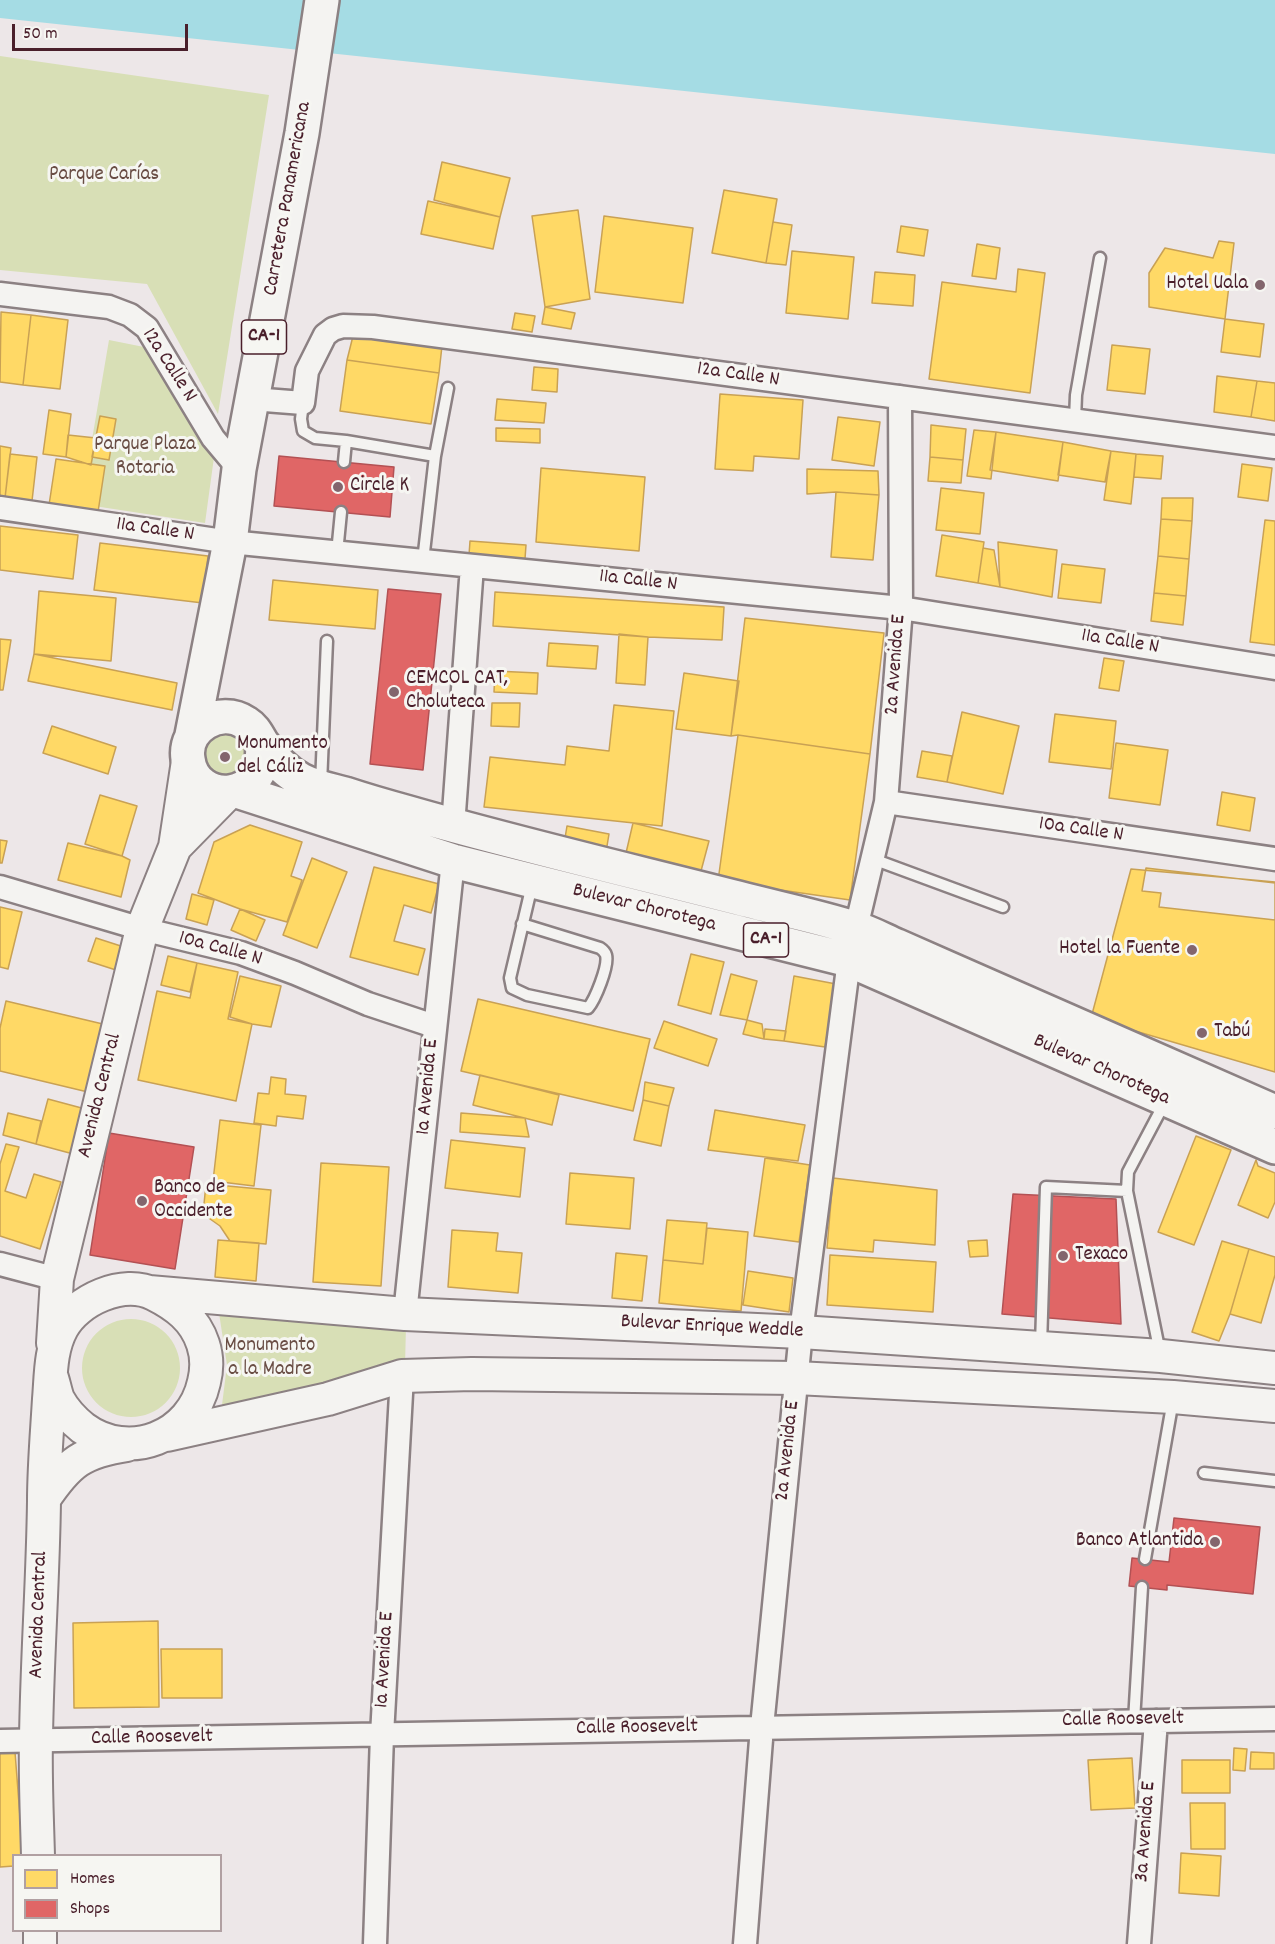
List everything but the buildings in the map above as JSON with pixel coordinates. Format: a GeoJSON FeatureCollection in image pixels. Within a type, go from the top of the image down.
{"type":"FeatureCollection","features":[{"type":"Feature","properties":{"kind":"highway","name":"Carretera Panamericana"},"geometry":{"type":"LineString","coordinates":[[190,748],[230,542],[239,469],[302,133],[322,0]]}},
{"type":"Feature","properties":{"kind":"highway","name":"Carretera Panamericana"},"geometry":{"type":"LineString","coordinates":[[223,575],[219,661],[226,694],[237,718]]}},
{"type":"Feature","properties":{"kind":"highway"},"geometry":{"type":"LineString","coordinates":[[190,748],[200,726],[211,719],[224,716],[237,718]]}},
{"type":"Feature","properties":{"kind":"highway","name":"CA-1"},"geometry":{"type":"LineString","coordinates":[[237,718],[256,732],[262,743]]}},
{"type":"Feature","properties":{"kind":"highway","name":"Bulevar Chorotega"},"geometry":{"type":"LineString","coordinates":[[262,743],[280,765],[289,772],[321,788],[453,826],[856,928],[1275,1112]]}},
{"type":"Feature","properties":{"kind":"highway"},"geometry":{"type":"LineString","coordinates":[[232,792],[247,786],[259,772],[264,755],[262,743]]}},
{"type":"Feature","properties":{"kind":"highway","name":"CA-1"},"geometry":{"type":"LineString","coordinates":[[190,748],[193,775],[202,785],[214,791],[232,792]]}},
{"type":"Feature","properties":{"kind":"highway","name":"Bulevar Chorotega"},"geometry":{"type":"LineString","coordinates":[[232,792],[453,861],[849,960],[1275,1147]]}},
{"type":"Feature","properties":{"kind":"highway"},"geometry":{"type":"LineString","coordinates":[[705,924],[712,891]]}},
{"type":"Feature","properties":{"kind":"street","name":"12a Calle N"},"geometry":{"type":"LineString","coordinates":[[0,294],[109,307],[130,315],[147,328],[213,438],[239,469]]}},
{"type":"Feature","properties":{"kind":"street","name":"12a Calle N"},"geometry":{"type":"LineString","coordinates":[[303,403],[307,371],[324,335],[343,326],[373,327],[1275,447]]}},
{"type":"Feature","properties":{"kind":"street","name":"2a Avenida E"},"geometry":{"type":"LineString","coordinates":[[856,928],[886,802],[902,608],[900,397]]}},
{"type":"Feature","properties":{"kind":"street"},"geometry":{"type":"LineString","coordinates":[[252,399],[303,403]]}},
{"type":"Feature","properties":{"kind":"street","name":"11a Calle N"},"geometry":{"type":"LineString","coordinates":[[0,508],[230,542],[902,608],[1275,668]]}},
{"type":"Feature","properties":{"kind":"street"},"geometry":{"type":"LineString","coordinates":[[453,826],[472,566]]}},
{"type":"Feature","properties":{"kind":"street","name":"Avenida Central"},"geometry":{"type":"LineString","coordinates":[[38,1854],[36,1741],[43,1481],[57,1279],[142,929],[175,847],[190,748]]}},
{"type":"Feature","properties":{"kind":"street","name":"Avenida Central"},"geometry":{"type":"LineString","coordinates":[[175,847],[232,792]]}},
{"type":"Feature","properties":{"kind":"street","name":"10a Calle N"},"geometry":{"type":"LineString","coordinates":[[886,802],[1275,859]]}},
{"type":"Feature","properties":{"kind":"street","name":"1a Avenida E"},"geometry":{"type":"LineString","coordinates":[[405,1314],[453,861]]}},
{"type":"Feature","properties":{"kind":"street","name":"10a Calle N"},"geometry":{"type":"LineString","coordinates":[[0,887],[142,929],[241,952],[368,1004],[434,1026]]}},
{"type":"Feature","properties":{"kind":"street","name":"2a Avenida E"},"geometry":{"type":"LineString","coordinates":[[745,1944],[762,1726],[796,1378],[849,960]]}},
{"type":"Feature","properties":{"kind":"street"},"geometry":{"type":"LineString","coordinates":[[0,1264],[57,1279]]}},
{"type":"Feature","properties":{"kind":"street","name":"Bulevar Enrique Weddle"},"geometry":{"type":"LineString","coordinates":[[57,1279],[136,1291],[405,1314],[801,1332],[1161,1356],[1275,1368]]}},
{"type":"Feature","properties":{"kind":"street"},"geometry":{"type":"LineString","coordinates":[[136,1291],[173,1303],[192,1321],[204,1344],[207,1371],[201,1396],[187,1418],[154,1439],[117,1443],[93,1435],[74,1420],[59,1400],[52,1363],[62,1328],[78,1308],[99,1295],[136,1291]]}},
{"type":"Feature","properties":{"kind":"street"},"geometry":{"type":"LineString","coordinates":[[44,1499],[64,1471],[84,1456],[328,1398],[402,1376],[472,1374],[796,1378],[1173,1397],[1275,1406]]}},
{"type":"Feature","properties":{"kind":"street","name":"1a Avenida E"},"geometry":{"type":"LineString","coordinates":[[375,1944],[382,1735],[402,1376]]}},
{"type":"Feature","properties":{"kind":"street","name":"Calle Roosevelt"},"geometry":{"type":"LineString","coordinates":[[0,1741],[762,1726],[1275,1719]]}},
{"type":"Feature","properties":{"kind":"street","name":"3a Avenida E"},"geometry":{"type":"LineString","coordinates":[[1139,1944],[1145,1721]]}},
{"type":"Feature","properties":{"kind":"lane"},"geometry":{"type":"LineString","coordinates":[[1075,420],[1076,395],[1100,258]]}},
{"type":"Feature","properties":{"kind":"lane"},"geometry":{"type":"LineString","coordinates":[[423,561],[435,456],[448,388]]}},
{"type":"Feature","properties":{"kind":"lane"},"geometry":{"type":"LineString","coordinates":[[303,403],[301,419],[303,431],[315,438],[435,456]]}},
{"type":"Feature","properties":{"kind":"lane"},"geometry":{"type":"LineString","coordinates":[[344,462],[346,441]]}},
{"type":"Feature","properties":{"kind":"lane"},"geometry":{"type":"LineString","coordinates":[[338,553],[341,512]]}},
{"type":"Feature","properties":{"kind":"lane"},"geometry":{"type":"LineString","coordinates":[[321,788],[327,641]]}},
{"type":"Feature","properties":{"kind":"lane"},"geometry":{"type":"LineString","coordinates":[[873,860],[1003,907]]}},
{"type":"Feature","properties":{"kind":"lane"},"geometry":{"type":"LineString","coordinates":[[522,924],[600,948],[606,953],[607,959],[594,1001],[588,1008],[527,995],[512,988],[510,978],[522,924],[533,881]]}},
{"type":"Feature","properties":{"kind":"lane"},"geometry":{"type":"LineString","coordinates":[[1161,1356],[1127,1191],[1128,1172],[1167,1100]]}},
{"type":"Feature","properties":{"kind":"lane"},"geometry":{"type":"LineString","coordinates":[[1041,1348],[1046,1187],[1127,1191]]}},
{"type":"Feature","properties":{"kind":"lane"},"geometry":{"type":"LineString","coordinates":[[1145,1559],[1173,1397]]}},
{"type":"Feature","properties":{"kind":"lane"},"geometry":{"type":"LineString","coordinates":[[1204,1473],[1275,1481]]}},
{"type":"Feature","properties":{"kind":"lane"},"geometry":{"type":"LineString","coordinates":[[1142,1587],[1145,1721]]}},
{"type":"Feature","properties":{"kind":"green space","name":"Parque Carías"},"geometry":{"type":"Polygon","coordinates":[[[0,56],[269,95],[218,414],[147,284],[0,270],[0,56]]]}},
{"type":"Feature","properties":{"kind":"green space","name":"Parque Plaza Rotaria"},"geometry":{"type":"Polygon","coordinates":[[[109,340],[144,347],[204,447],[215,450],[205,523],[81,504],[109,340]]]}},
{"type":"Feature","properties":{"kind":"green space"},"geometry":{"type":"Polygon","coordinates":[[[239,730],[254,764],[216,784],[198,745],[203,737],[239,730]]]}},
{"type":"Feature","properties":{"kind":"green space","name":"Monumento a la Madre"},"geometry":{"type":"Polygon","coordinates":[[[219,1313],[406,1326],[405,1366],[221,1413],[227,1365],[219,1313]]]}},
{"type":"Feature","properties":{"kind":"green space"},"geometry":{"type":"Polygon","coordinates":[[[131,1319],[150,1322],[166,1333],[177,1349],[180,1368],[177,1387],[166,1403],[150,1414],[131,1417],[112,1414],[96,1403],[85,1387],[82,1368],[85,1349],[96,1333],[112,1322],[131,1319]]]}},
{"type":"Feature","properties":{"kind":"water"},"geometry":{"type":"Polygon","coordinates":[[[0,0],[1275,0],[1275,154],[0,18],[0,0]]]}},
{"type":"Feature","properties":{"kind":"place","name":"Hotel Uala"},"geometry":{"type":"Point","coordinates":[1260,285]}},
{"type":"Feature","properties":{"kind":"place","name":"Circle K"},"geometry":{"type":"Point","coordinates":[338,487]}},
{"type":"Feature","properties":{"kind":"place","name":"CEMCOL CAT, Choluteca"},"geometry":{"type":"Point","coordinates":[394,692]}},
{"type":"Feature","properties":{"kind":"place","name":"Monumento del Cáliz"},"geometry":{"type":"Point","coordinates":[225,757]}},
{"type":"Feature","properties":{"kind":"place","name":"Hotel la Fuente"},"geometry":{"type":"Point","coordinates":[1192,950]}},
{"type":"Feature","properties":{"kind":"place","name":"Tabú"},"geometry":{"type":"Point","coordinates":[1202,1033]}},
{"type":"Feature","properties":{"kind":"place","name":"Banco de Occidente"},"geometry":{"type":"Point","coordinates":[142,1201]}},
{"type":"Feature","properties":{"kind":"place","name":"Texaco"},"geometry":{"type":"Point","coordinates":[1063,1256]}},
{"type":"Feature","properties":{"kind":"place","name":"Banco Atlantida"},"geometry":{"type":"Point","coordinates":[1215,1542]}}]}
